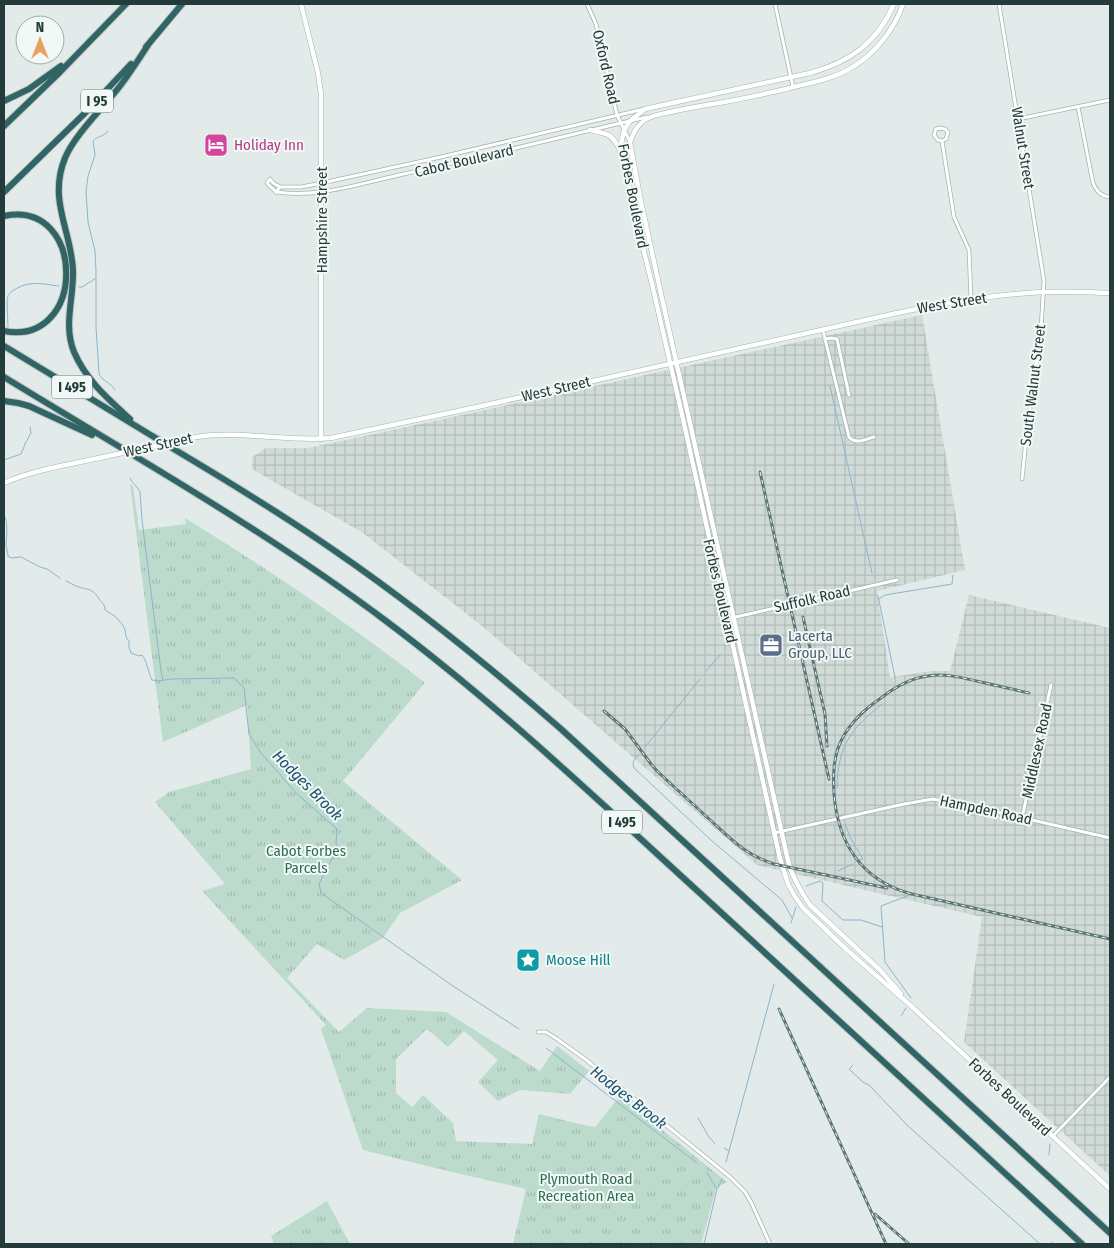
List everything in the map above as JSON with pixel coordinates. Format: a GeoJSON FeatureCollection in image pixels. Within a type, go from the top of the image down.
{"type":"FeatureCollection","features":[{"type":"Feature","properties":{"kind":"highway"},"geometry":{"type":"LineString","coordinates":[[4,126],[126,4]]}},
{"type":"Feature","properties":{"kind":"highway","name":"I 95"},"geometry":{"type":"LineString","coordinates":[[4,192],[84,114],[148,45],[182,4]]}},
{"type":"Feature","properties":{"kind":"highway"},"geometry":{"type":"LineString","coordinates":[[4,100],[44,79],[98,34]]}},
{"type":"Feature","properties":{"kind":"highway"},"geometry":{"type":"LineString","coordinates":[[140,428],[93,383],[72,346],[69,324],[73,276],[72,264],[58,188],[62,166],[71,146],[121,85],[148,45]]}},
{"type":"Feature","properties":{"kind":"highway"},"geometry":{"type":"LineString","coordinates":[[4,216],[18,214],[29,216],[49,227],[61,245],[65,258],[66,272],[62,299],[50,319],[26,331],[4,331]]}},
{"type":"Feature","properties":{"kind":"highway","name":"I 495"},"geometry":{"type":"LineString","coordinates":[[4,346],[267,506],[341,555],[436,625],[506,681],[655,814],[1110,1233]]}},
{"type":"Feature","properties":{"kind":"highway","name":"I 495"},"geometry":{"type":"LineString","coordinates":[[4,377],[255,530],[328,579],[387,622],[486,700],[550,756],[1082,1244]]}},
{"type":"Feature","properties":{"kind":"highway"},"geometry":{"type":"LineString","coordinates":[[4,401],[32,407],[123,450]]}},
{"type":"Feature","properties":{"kind":"street","name":"Hampshire Street"},"geometry":{"type":"LineString","coordinates":[[301,4],[318,73],[321,94],[321,439]]}},
{"type":"Feature","properties":{"kind":"street","name":"Oxford Road"},"geometry":{"type":"LineString","coordinates":[[587,4],[596,24],[617,115],[624,130]]}},
{"type":"Feature","properties":{"kind":"street"},"geometry":{"type":"LineString","coordinates":[[775,4],[793,87]]}},
{"type":"Feature","properties":{"kind":"street","name":"Forbes Boulevard"},"geometry":{"type":"LineString","coordinates":[[894,4],[880,28],[868,43],[848,59],[825,69],[645,109],[630,121],[624,130],[621,144],[623,156],[631,199],[652,284],[774,833],[782,866],[790,888],[803,908],[848,951],[910,1005],[1110,1189]]}},
{"type":"Feature","properties":{"kind":"street"},"geometry":{"type":"LineString","coordinates":[[650,117],[793,87],[844,72],[859,63],[887,36],[904,4]]}},
{"type":"Feature","properties":{"kind":"street","name":"Walnut Street"},"geometry":{"type":"LineString","coordinates":[[999,4],[1041,256],[1044,292]]}},
{"type":"Feature","properties":{"kind":"street"},"geometry":{"type":"LineString","coordinates":[[1018,119],[1110,100]]}},
{"type":"Feature","properties":{"kind":"street"},"geometry":{"type":"LineString","coordinates":[[1078,107],[1093,183],[1100,194],[1110,197]]}},
{"type":"Feature","properties":{"kind":"street","name":"Cabot Boulevard"},"geometry":{"type":"LineString","coordinates":[[645,109],[441,158],[322,183],[301,187],[280,187],[270,179],[267,182],[276,192],[285,194],[322,192],[480,158],[650,117]]}},
{"type":"Feature","properties":{"kind":"street","name":"Forbes Boulevard"},"geometry":{"type":"LineString","coordinates":[[630,143],[636,129],[650,117]]}},
{"type":"Feature","properties":{"kind":"street"},"geometry":{"type":"LineString","coordinates":[[945,128],[948,132],[946,139],[942,141],[936,139],[934,135],[936,129],[945,128]]}},
{"type":"Feature","properties":{"kind":"street"},"geometry":{"type":"LineString","coordinates":[[590,130],[603,133],[612,138],[623,156]]}},
{"type":"Feature","properties":{"kind":"street","name":"Forbes Boulevard"},"geometry":{"type":"LineString","coordinates":[[624,130],[630,143],[641,202],[789,865],[796,882],[810,905],[880,970],[910,1005]]}},
{"type":"Feature","properties":{"kind":"street"},"geometry":{"type":"LineString","coordinates":[[942,141],[954,217],[969,250],[971,299]]}},
{"type":"Feature","properties":{"kind":"street"},"geometry":{"type":"LineString","coordinates":[[276,192],[280,187]]}},
{"type":"Feature","properties":{"kind":"street","name":"West Street"},"geometry":{"type":"LineString","coordinates":[[4,483],[41,471],[196,437],[226,434],[321,439],[348,435],[897,312],[971,299],[1044,292],[1110,293]]}},
{"type":"Feature","properties":{"kind":"street","name":"South Walnut Street"},"geometry":{"type":"LineString","coordinates":[[1022,479],[1044,292]]}},
{"type":"Feature","properties":{"kind":"street"},"geometry":{"type":"LineString","coordinates":[[823,329],[849,437],[855,441],[874,438]]}},
{"type":"Feature","properties":{"kind":"street"},"geometry":{"type":"LineString","coordinates":[[825,339],[837,340],[849,395]]}},
{"type":"Feature","properties":{"kind":"street","name":"Suffolk Road"},"geometry":{"type":"LineString","coordinates":[[727,619],[896,580]]}},
{"type":"Feature","properties":{"kind":"street","name":"Middlesex Road"},"geometry":{"type":"LineString","coordinates":[[1022,818],[1051,685]]}},
{"type":"Feature","properties":{"kind":"street","name":"Hampden Road"},"geometry":{"type":"LineString","coordinates":[[774,833],[933,799],[1110,838]]}},
{"type":"Feature","properties":{"kind":"street"},"geometry":{"type":"LineString","coordinates":[[782,866],[789,865]]}},
{"type":"Feature","properties":{"kind":"street"},"geometry":{"type":"LineString","coordinates":[[538,1032],[546,1032],[585,1059],[730,1177],[745,1192],[770,1244]]}},
{"type":"Feature","properties":{"kind":"street"},"geometry":{"type":"LineString","coordinates":[[1053,1136],[1110,1077]]}},
{"type":"Feature","properties":{"kind":"shaded area"},"geometry":{"type":"Polygon","coordinates":[[[922,315],[965,570],[877,591],[890,677],[931,671],[950,671],[969,595],[1110,628],[1110,1176],[964,1042],[982,917],[757,865],[482,626],[363,533],[252,469],[252,457],[266,448],[309,448],[922,315]]]}},
{"type":"Feature","properties":{"kind":"green space","name":"Cabot Forbes Parcels"},"geometry":{"type":"Polygon","coordinates":[[[130,484],[133,486],[139,530],[186,524],[185,518],[307,597],[425,683],[343,781],[462,880],[400,913],[383,938],[344,960],[317,944],[287,978],[339,1032],[367,1008],[446,1012],[540,1071],[557,1046],[589,1071],[570,1094],[520,1090],[498,1101],[478,1082],[498,1060],[464,1031],[448,1047],[427,1029],[396,1059],[396,1093],[412,1107],[423,1095],[453,1123],[456,1141],[532,1144],[539,1114],[595,1127],[620,1096],[727,1182],[716,1188],[701,1244],[513,1244],[526,1189],[363,1150],[321,1029],[326,1025],[202,891],[225,884],[155,802],[169,792],[251,769],[247,705],[163,742],[130,484]]]}},
{"type":"Feature","properties":{"kind":"green space"},"geometry":{"type":"Polygon","coordinates":[[[327,1201],[350,1244],[274,1244],[271,1236],[327,1201]]]}},
{"type":"Feature","properties":{"kind":"waterway","name":"Hodges Brook"},"geometry":{"type":"LineString","coordinates":[[79,287],[96,278],[95,251],[88,222],[86,192],[88,176],[95,155],[93,141],[108,131]]}},
{"type":"Feature","properties":{"kind":"waterway"},"geometry":{"type":"LineString","coordinates":[[96,279],[96,327],[99,373],[115,390]]}},
{"type":"Feature","properties":{"kind":"waterway","name":"Hodges Brook"},"geometry":{"type":"LineString","coordinates":[[8,327],[7,300],[11,292],[31,284],[59,286]]}},
{"type":"Feature","properties":{"kind":"waterway"},"geometry":{"type":"LineString","coordinates":[[830,386],[872,573]]}},
{"type":"Feature","properties":{"kind":"waterway","name":"Hodges Brook"},"geometry":{"type":"LineString","coordinates":[[4,460],[21,454],[31,433],[30,427]]}},
{"type":"Feature","properties":{"kind":"waterway"},"geometry":{"type":"LineString","coordinates":[[130,478],[140,492],[163,680]]}},
{"type":"Feature","properties":{"kind":"waterway","name":"Hodges Brook"},"geometry":{"type":"LineString","coordinates":[[4,514],[7,525],[6,544],[8,556],[11,558],[21,557],[47,569],[60,578]]}},
{"type":"Feature","properties":{"kind":"waterway"},"geometry":{"type":"LineString","coordinates":[[879,599],[885,595],[952,584],[953,575]]}},
{"type":"Feature","properties":{"kind":"waterway","name":"Hodges Brook"},"geometry":{"type":"LineString","coordinates":[[66,581],[93,592],[103,604],[105,610],[116,617],[125,629],[131,653],[139,656],[142,655],[152,680],[234,678],[244,688],[249,734],[261,753],[297,794],[337,829],[337,849],[319,884],[321,893],[450,984],[519,1029]]}},
{"type":"Feature","properties":{"kind":"waterway"},"geometry":{"type":"LineString","coordinates":[[878,596],[895,677]]}},
{"type":"Feature","properties":{"kind":"waterway"},"geometry":{"type":"LineString","coordinates":[[706,671],[720,655]]}},
{"type":"Feature","properties":{"kind":"waterway"},"geometry":{"type":"LineString","coordinates":[[645,747],[700,679]]}},
{"type":"Feature","properties":{"kind":"waterway"},"geometry":{"type":"LineString","coordinates":[[837,788],[843,749],[854,731],[882,704]]}},
{"type":"Feature","properties":{"kind":"waterway"},"geometry":{"type":"LineString","coordinates":[[638,755],[633,762],[634,768],[712,841],[782,900],[792,918]]}},
{"type":"Feature","properties":{"kind":"waterway"},"geometry":{"type":"LineString","coordinates":[[845,824],[851,839],[863,859],[859,860]]}},
{"type":"Feature","properties":{"kind":"waterway"},"geometry":{"type":"LineString","coordinates":[[838,871],[853,864]]}},
{"type":"Feature","properties":{"kind":"waterway"},"geometry":{"type":"LineString","coordinates":[[806,886],[820,881],[823,883],[822,901],[843,920],[861,920],[882,927]]}},
{"type":"Feature","properties":{"kind":"waterway"},"geometry":{"type":"LineString","coordinates":[[910,895],[881,906],[885,962],[911,998]]}},
{"type":"Feature","properties":{"kind":"waterway"},"geometry":{"type":"LineString","coordinates":[[791,923],[796,907]]}},
{"type":"Feature","properties":{"kind":"waterway"},"geometry":{"type":"LineString","coordinates":[[726,1162],[774,984]]}},
{"type":"Feature","properties":{"kind":"waterway"},"geometry":{"type":"LineString","coordinates":[[901,1016],[906,1008]]}},
{"type":"Feature","properties":{"kind":"waterway","name":"Hodges Brook"},"geometry":{"type":"LineString","coordinates":[[546,1048],[697,1163]]}},
{"type":"Feature","properties":{"kind":"waterway"},"geometry":{"type":"LineString","coordinates":[[853,1065],[849,1069],[869,1085],[908,1126],[1040,1244]]}},
{"type":"Feature","properties":{"kind":"waterway"},"geometry":{"type":"LineString","coordinates":[[698,1118],[715,1144]]}},
{"type":"Feature","properties":{"kind":"waterway"},"geometry":{"type":"LineString","coordinates":[[1049,1155],[1050,1144]]}},
{"type":"Feature","properties":{"kind":"waterway"},"geometry":{"type":"LineString","coordinates":[[724,1148],[729,1151]]}},
{"type":"Feature","properties":{"kind":"waterway","name":"Hodges Brook"},"geometry":{"type":"LineString","coordinates":[[704,1244],[717,1189],[707,1173]]}},
{"type":"Feature","properties":{"kind":"waterway"},"geometry":{"type":"LineString","coordinates":[[718,1188],[722,1179]]}},
{"type":"Feature","properties":{"kind":"railway"},"geometry":{"type":"LineString","coordinates":[[760,472],[829,779]]}},
{"type":"Feature","properties":{"kind":"railway"},"geometry":{"type":"LineString","coordinates":[[803,617],[825,714],[827,746]]}},
{"type":"Feature","properties":{"kind":"railway"},"geometry":{"type":"LineString","coordinates":[[1029,693],[941,675],[915,679],[886,694],[854,721],[839,745],[834,766],[834,794],[836,812],[841,829],[847,844],[866,870],[894,888],[912,894],[1110,939]]}},
{"type":"Feature","properties":{"kind":"railway"},"geometry":{"type":"LineString","coordinates":[[604,711],[625,729],[657,771],[746,851],[774,864],[887,888]]}},
{"type":"Feature","properties":{"kind":"railway"},"geometry":{"type":"LineString","coordinates":[[779,1009],[886,1244]]}},
{"type":"Feature","properties":{"kind":"railway"},"geometry":{"type":"LineString","coordinates":[[875,1214],[909,1244]]}},
{"type":"Feature","properties":{"kind":"place","name":"Holiday Inn"},"geometry":{"type":"Point","coordinates":[216,145]}},
{"type":"Feature","properties":{"kind":"place","name":"Lacerta Group, LLC"},"geometry":{"type":"Point","coordinates":[771,645]}},
{"type":"Feature","properties":{"kind":"place","name":"Moose Hill"},"geometry":{"type":"Point","coordinates":[528,960]}},
{"type":"Feature","properties":{"kind":"park label","name":"Plymouth Road Recreation Area"},"geometry":{"type":"Point","coordinates":[586,1188]}}]}
